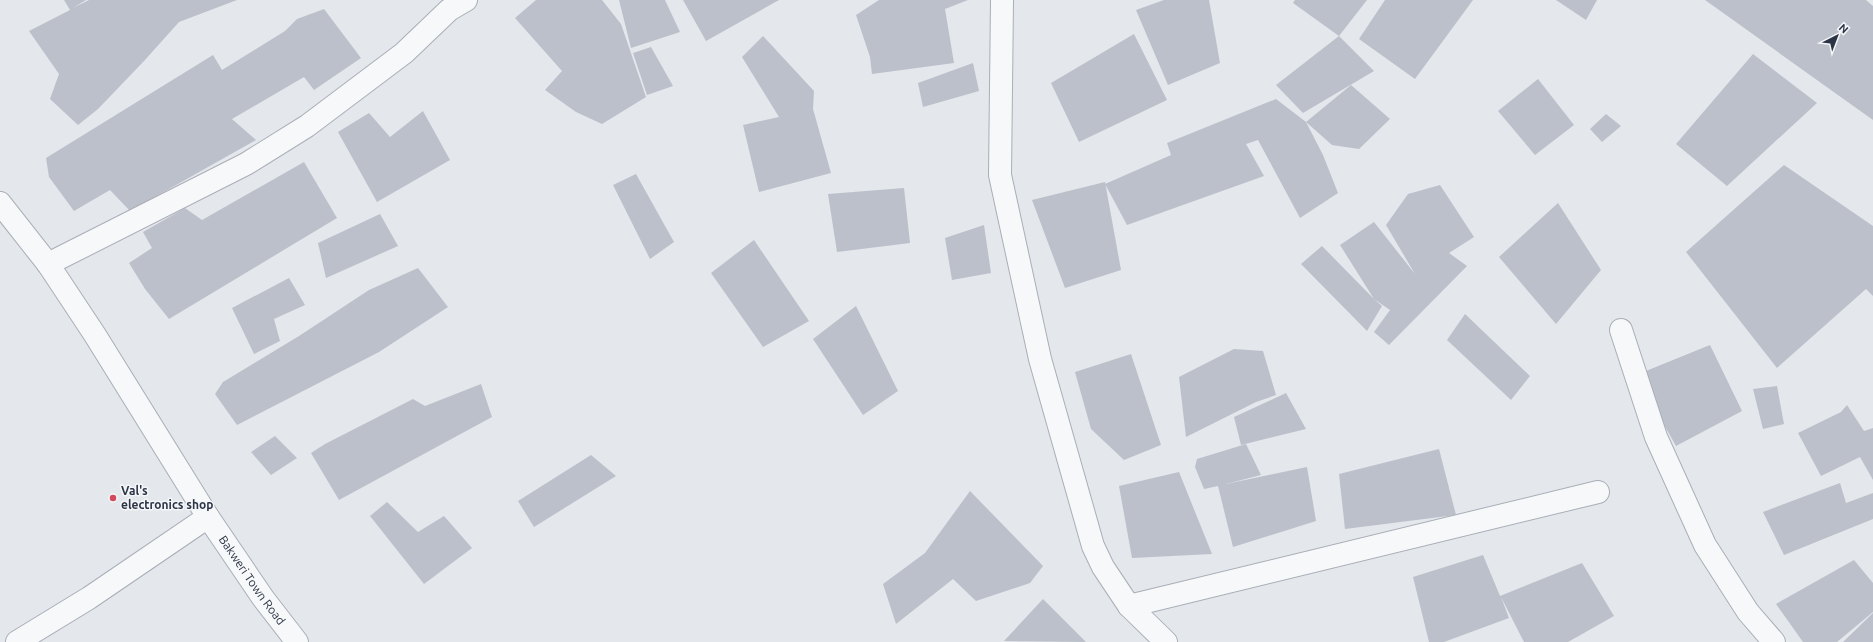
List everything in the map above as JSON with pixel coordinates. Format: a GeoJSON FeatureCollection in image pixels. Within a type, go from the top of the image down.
{"type":"FeatureCollection","features":[{"type":"Feature","properties":{"kind":"street"},"geometry":{"type":"LineString","coordinates":[[1002,0],[1000,175],[1040,358],[1093,546],[1103,567],[1129,606],[1166,642]]}},
{"type":"Feature","properties":{"kind":"street"},"geometry":{"type":"LineString","coordinates":[[48,264],[246,164],[307,126],[404,53],[458,5]]}},
{"type":"Feature","properties":{"kind":"street","name":"Bakweri Town Road"},"geometry":{"type":"LineString","coordinates":[[0,203],[48,264],[96,335],[208,517],[263,598],[297,642]]}},
{"type":"Feature","properties":{"kind":"street"},"geometry":{"type":"LineString","coordinates":[[1621,330],[1656,437],[1705,545],[1748,612],[1774,642]]}},
{"type":"Feature","properties":{"kind":"street"},"geometry":{"type":"LineString","coordinates":[[1129,606],[1598,492]]}},
{"type":"Feature","properties":{"kind":"street"},"geometry":{"type":"LineString","coordinates":[[17,642],[89,598],[208,517]]}},
{"type":"Feature","properties":{"kind":"building"},"geometry":{"type":"Polygon","coordinates":[[[64,0],[86,0],[73,8],[89,0],[237,0],[179,22],[98,109],[78,125],[50,99],[59,74],[29,31],[70,10],[64,0]]]}},
{"type":"Feature","properties":{"kind":"building"},"geometry":{"type":"Polygon","coordinates":[[[536,0],[602,0],[621,24],[646,97],[602,124],[576,112],[545,90],[562,71],[515,18],[536,0]]]}},
{"type":"Feature","properties":{"kind":"building"},"geometry":{"type":"Polygon","coordinates":[[[619,0],[665,0],[680,32],[631,48],[619,0]]]}},
{"type":"Feature","properties":{"kind":"building"},"geometry":{"type":"Polygon","coordinates":[[[683,0],[779,0],[706,41],[683,0]]]}},
{"type":"Feature","properties":{"kind":"building"},"geometry":{"type":"Polygon","coordinates":[[[879,0],[968,0],[945,9],[954,63],[872,74],[870,57],[856,15],[879,0]]]}},
{"type":"Feature","properties":{"kind":"building"},"geometry":{"type":"Polygon","coordinates":[[[1164,0],[1209,0],[1220,63],[1168,85],[1136,10],[1164,0]]]}},
{"type":"Feature","properties":{"kind":"building"},"geometry":{"type":"Polygon","coordinates":[[[1295,0],[1367,0],[1339,36],[1293,3],[1295,0]]]}},
{"type":"Feature","properties":{"kind":"building"},"geometry":{"type":"Polygon","coordinates":[[[1385,0],[1473,0],[1415,79],[1359,39],[1385,0]]]}},
{"type":"Feature","properties":{"kind":"building"},"geometry":{"type":"Polygon","coordinates":[[[1556,0],[1597,0],[1586,20],[1556,0]]]}},
{"type":"Feature","properties":{"kind":"building"},"geometry":{"type":"Polygon","coordinates":[[[1705,0],[1866,0],[1873,6],[1873,120],[1705,0]]]}},
{"type":"Feature","properties":{"kind":"building"},"geometry":{"type":"Polygon","coordinates":[[[324,9],[361,58],[314,90],[304,77],[232,119],[256,140],[130,211],[110,190],[74,211],[49,177],[46,158],[213,55],[222,70],[285,31],[297,19],[324,9]]]}},
{"type":"Feature","properties":{"kind":"building"},"geometry":{"type":"Polygon","coordinates":[[[1134,34],[1167,100],[1079,142],[1051,83],[1134,34]]]}},
{"type":"Feature","properties":{"kind":"building"},"geometry":{"type":"Polygon","coordinates":[[[763,36],[814,91],[813,109],[831,173],[759,192],[743,125],[779,117],[742,57],[763,36]]]}},
{"type":"Feature","properties":{"kind":"building"},"geometry":{"type":"Polygon","coordinates":[[[1339,36],[1374,71],[1303,113],[1276,85],[1339,36]]]}},
{"type":"Feature","properties":{"kind":"building"},"geometry":{"type":"Polygon","coordinates":[[[651,47],[673,86],[647,95],[633,53],[651,47]]]}},
{"type":"Feature","properties":{"kind":"building"},"geometry":{"type":"Polygon","coordinates":[[[1753,54],[1817,103],[1727,186],[1676,144],[1753,54]]]}},
{"type":"Feature","properties":{"kind":"building"},"geometry":{"type":"Polygon","coordinates":[[[973,63],[979,91],[923,107],[918,83],[973,63]]]}},
{"type":"Feature","properties":{"kind":"building"},"geometry":{"type":"Polygon","coordinates":[[[1538,79],[1574,125],[1535,155],[1498,111],[1538,79]]]}},
{"type":"Feature","properties":{"kind":"building"},"geometry":{"type":"Polygon","coordinates":[[[1351,85],[1390,119],[1359,149],[1332,145],[1306,122],[1351,85]]]}},
{"type":"Feature","properties":{"kind":"building"},"geometry":{"type":"Polygon","coordinates":[[[1276,99],[1306,122],[1323,155],[1338,193],[1300,218],[1258,140],[1246,144],[1264,176],[1127,225],[1105,184],[1171,155],[1167,143],[1276,99]]]}},
{"type":"Feature","properties":{"kind":"building"},"geometry":{"type":"Polygon","coordinates":[[[423,111],[450,160],[377,202],[338,132],[369,113],[390,137],[423,111]]]}},
{"type":"Feature","properties":{"kind":"building"},"geometry":{"type":"Polygon","coordinates":[[[1606,114],[1621,126],[1602,142],[1590,129],[1606,114]]]}},
{"type":"Feature","properties":{"kind":"building"},"geometry":{"type":"Polygon","coordinates":[[[304,162],[337,218],[169,319],[145,289],[129,263],[152,248],[143,232],[185,208],[202,220],[304,162]]]}},
{"type":"Feature","properties":{"kind":"building"},"geometry":{"type":"Polygon","coordinates":[[[1784,165],[1873,226],[1873,296],[1866,289],[1777,368],[1686,252],[1784,165]]]}},
{"type":"Feature","properties":{"kind":"building"},"geometry":{"type":"Polygon","coordinates":[[[636,174],[674,242],[650,259],[613,185],[636,174]]]}},
{"type":"Feature","properties":{"kind":"building"},"geometry":{"type":"Polygon","coordinates":[[[1105,182],[1121,270],[1065,288],[1032,200],[1105,182]]]}},
{"type":"Feature","properties":{"kind":"building"},"geometry":{"type":"Polygon","coordinates":[[[1440,185],[1474,237],[1449,253],[1467,266],[1389,345],[1374,332],[1390,310],[1374,299],[1340,245],[1374,222],[1415,274],[1386,225],[1408,194],[1440,185]]]}},
{"type":"Feature","properties":{"kind":"building"},"geometry":{"type":"Polygon","coordinates":[[[904,188],[910,243],[837,252],[828,194],[904,188]]]}},
{"type":"Feature","properties":{"kind":"building"},"geometry":{"type":"Polygon","coordinates":[[[1558,203],[1601,270],[1556,324],[1499,257],[1558,203]]]}},
{"type":"Feature","properties":{"kind":"building"},"geometry":{"type":"Polygon","coordinates":[[[380,214],[398,246],[326,278],[318,243],[380,214]]]}},
{"type":"Feature","properties":{"kind":"building"},"geometry":{"type":"Polygon","coordinates":[[[984,225],[991,273],[952,280],[945,238],[984,225]]]}},
{"type":"Feature","properties":{"kind":"building"},"geometry":{"type":"Polygon","coordinates":[[[754,240],[809,321],[763,347],[711,273],[754,240]]]}},
{"type":"Feature","properties":{"kind":"building"},"geometry":{"type":"Polygon","coordinates":[[[1322,246],[1382,306],[1367,331],[1301,264],[1322,246]]]}},
{"type":"Feature","properties":{"kind":"building"},"geometry":{"type":"Polygon","coordinates":[[[418,268],[448,307],[379,352],[237,425],[215,394],[223,382],[299,336],[369,290],[418,268]]]}},
{"type":"Feature","properties":{"kind":"building"},"geometry":{"type":"Polygon","coordinates":[[[289,278],[305,305],[274,319],[280,341],[254,354],[232,308],[289,278]]]}},
{"type":"Feature","properties":{"kind":"building"},"geometry":{"type":"Polygon","coordinates":[[[856,306],[898,391],[863,415],[813,339],[856,306]]]}},
{"type":"Feature","properties":{"kind":"building"},"geometry":{"type":"Polygon","coordinates":[[[1465,314],[1530,376],[1511,400],[1447,340],[1465,314]]]}},
{"type":"Feature","properties":{"kind":"building"},"geometry":{"type":"Polygon","coordinates":[[[1710,345],[1742,411],[1676,446],[1636,375],[1710,345]]]}},
{"type":"Feature","properties":{"kind":"building"},"geometry":{"type":"Polygon","coordinates":[[[1234,349],[1263,351],[1276,395],[1256,402],[1186,437],[1179,377],[1234,349]]]}},
{"type":"Feature","properties":{"kind":"building"},"geometry":{"type":"Polygon","coordinates":[[[1131,354],[1161,445],[1124,460],[1091,429],[1075,372],[1131,354]]]}},
{"type":"Feature","properties":{"kind":"building"},"geometry":{"type":"Polygon","coordinates":[[[481,384],[492,417],[339,500],[311,453],[325,444],[413,399],[425,406],[481,384]]]}},
{"type":"Feature","properties":{"kind":"building"},"geometry":{"type":"Polygon","coordinates":[[[1777,386],[1784,424],[1763,429],[1753,389],[1777,386]]]}},
{"type":"Feature","properties":{"kind":"building"},"geometry":{"type":"Polygon","coordinates":[[[1286,393],[1306,429],[1241,445],[1234,417],[1286,393]]]}},
{"type":"Feature","properties":{"kind":"building"},"geometry":{"type":"Polygon","coordinates":[[[1847,405],[1864,431],[1873,428],[1873,480],[1860,457],[1821,476],[1798,433],[1841,412],[1847,405]]]}},
{"type":"Feature","properties":{"kind":"building"},"geometry":{"type":"Polygon","coordinates":[[[275,436],[297,458],[271,475],[251,452],[275,436]]]}},
{"type":"Feature","properties":{"kind":"building"},"geometry":{"type":"Polygon","coordinates":[[[1246,444],[1261,475],[1226,484],[1307,467],[1316,521],[1233,547],[1218,486],[1204,489],[1195,467],[1197,459],[1246,444]]]}},
{"type":"Feature","properties":{"kind":"building"},"geometry":{"type":"Polygon","coordinates":[[[1439,449],[1456,515],[1345,529],[1339,474],[1439,449]]]}},
{"type":"Feature","properties":{"kind":"building"},"geometry":{"type":"Polygon","coordinates":[[[591,455],[616,476],[534,527],[518,501],[591,455]]]}},
{"type":"Feature","properties":{"kind":"building"},"geometry":{"type":"Polygon","coordinates":[[[1179,472],[1212,554],[1132,558],[1119,486],[1179,472]]]}},
{"type":"Feature","properties":{"kind":"building"},"geometry":{"type":"Polygon","coordinates":[[[1840,483],[1846,503],[1873,493],[1873,519],[1784,555],[1763,512],[1840,483]]]}},
{"type":"Feature","properties":{"kind":"building"},"geometry":{"type":"Polygon","coordinates":[[[970,491],[1043,566],[1030,583],[976,601],[953,579],[896,624],[883,584],[925,553],[970,491]]]}},
{"type":"Feature","properties":{"kind":"building"},"geometry":{"type":"Polygon","coordinates":[[[387,502],[418,532],[444,516],[472,548],[424,584],[370,516],[387,502]]]}},
{"type":"Feature","properties":{"kind":"building"},"geometry":{"type":"Polygon","coordinates":[[[1483,555],[1500,596],[1582,563],[1614,616],[1568,642],[1524,642],[1501,597],[1509,618],[1444,642],[1429,642],[1413,577],[1483,555]]]}},
{"type":"Feature","properties":{"kind":"building"},"geometry":{"type":"Polygon","coordinates":[[[1854,560],[1873,583],[1873,612],[1837,642],[1803,642],[1776,604],[1854,560]]]}},
{"type":"Feature","properties":{"kind":"building"},"geometry":{"type":"Polygon","coordinates":[[[1043,599],[1086,642],[1004,641],[1043,599]]]}},
{"type":"Feature","properties":{"kind":"building"},"geometry":{"type":"Polygon","coordinates":[[[1873,613],[1873,642],[1843,642],[1873,613]]]}},
{"type":"Feature","properties":{"kind":"place","name":"Val's electronics shop"},"geometry":{"type":"Point","coordinates":[113,498]}}]}
